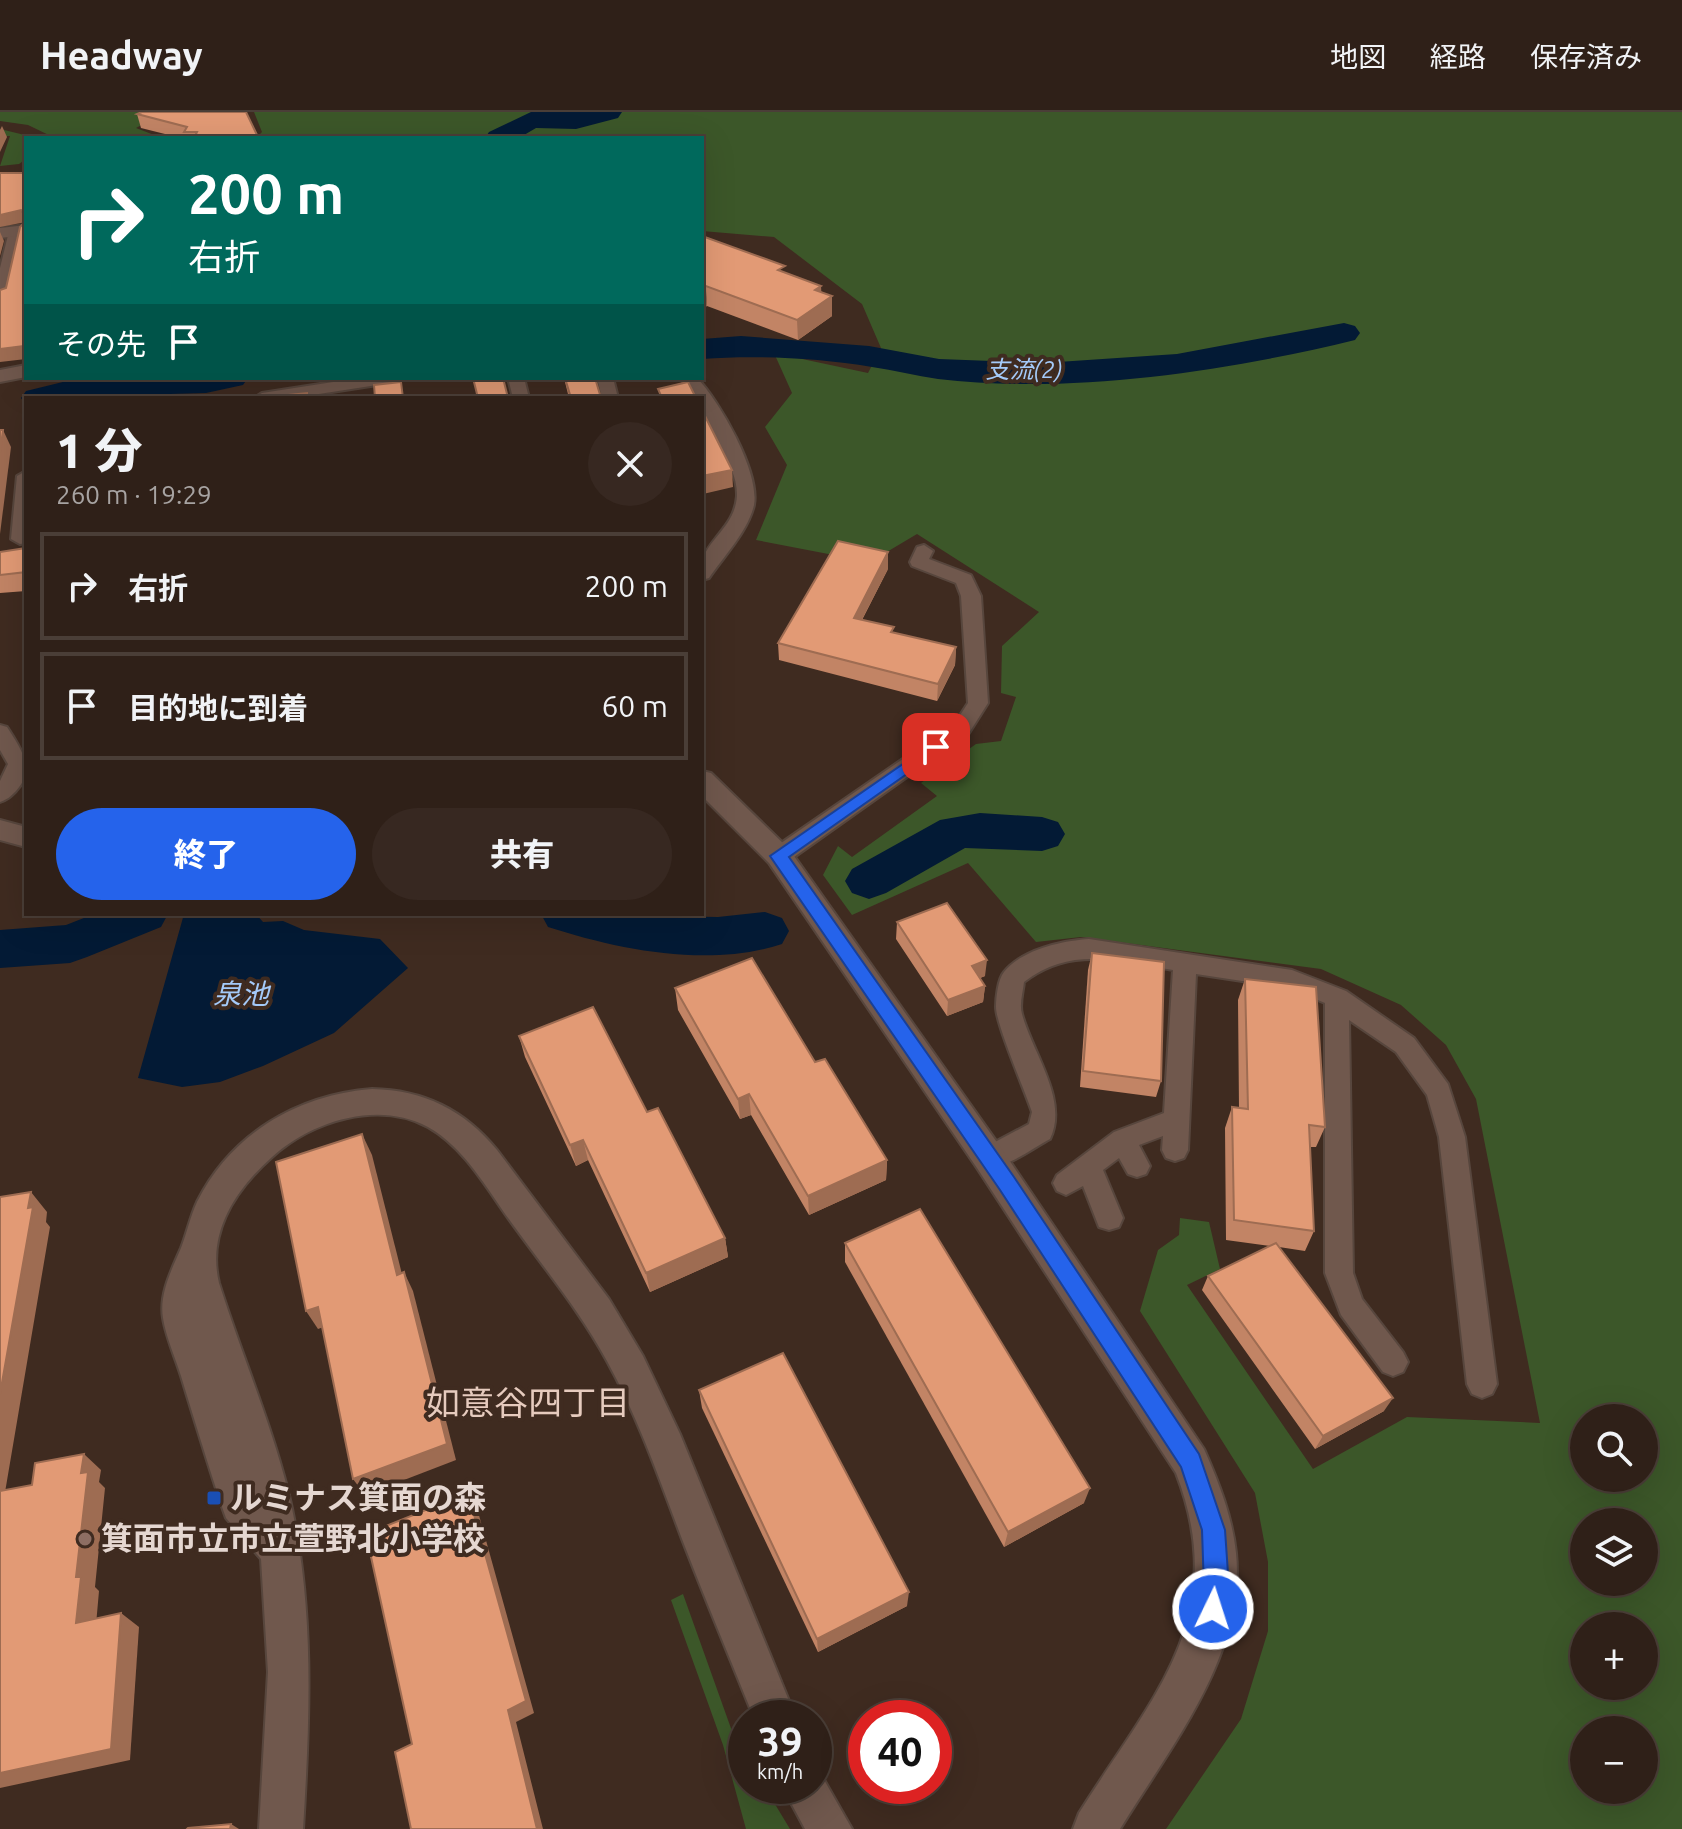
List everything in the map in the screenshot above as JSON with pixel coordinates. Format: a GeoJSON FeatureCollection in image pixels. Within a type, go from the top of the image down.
{"type":"FeatureCollection","features":[{"type":"Feature","properties":{"kind":"street"},"geometry":{"type":"LineString","coordinates":[[0,299],[4,267],[14,231]]}},
{"type":"Feature","properties":{"kind":"street"},"geometry":{"type":"LineString","coordinates":[[0,376],[24,371]]}},
{"type":"Feature","properties":{"kind":"street"},"geometry":{"type":"LineString","coordinates":[[288,396],[327,393],[382,380]]}},
{"type":"Feature","properties":{"kind":"street"},"geometry":{"type":"LineString","coordinates":[[690,380],[703,396]]}},
{"type":"Feature","properties":{"kind":"street"},"geometry":{"type":"LineString","coordinates":[[704,398],[736,457],[748,491],[743,515],[704,567]]}},
{"type":"Feature","properties":{"kind":"street"},"geometry":{"type":"LineString","coordinates":[[20,539],[24,497]]}},
{"type":"Feature","properties":{"kind":"street"},"geometry":{"type":"LineString","coordinates":[[779,856],[962,728],[978,703],[971,596],[964,579],[919,562],[924,551]]}},
{"type":"Feature","properties":{"kind":"street"},"geometry":{"type":"LineString","coordinates":[[0,732],[19,764],[15,778],[0,794]]}},
{"type":"Feature","properties":{"kind":"street"},"geometry":{"type":"LineString","coordinates":[[704,782],[779,856],[989,1158],[1173,1432],[1200,1482],[1214,1530],[1216,1588],[1206,1639],[1194,1668],[1095,1829]]}},
{"type":"Feature","properties":{"kind":"street"},"geometry":{"type":"LineString","coordinates":[[0,830],[24,836]]}},
{"type":"Feature","properties":{"kind":"street"},"geometry":{"type":"LineString","coordinates":[[989,1158],[1041,1131],[1045,1112],[1008,1010],[1013,978],[1029,964],[1060,950],[1089,948],[1292,979],[1337,998],[1405,1045],[1439,1091],[1452,1137],[1482,1384]]}},
{"type":"Feature","properties":{"kind":"street"},"geometry":{"type":"LineString","coordinates":[[1175,1150],[1185,963]]}},
{"type":"Feature","properties":{"kind":"street"},"geometry":{"type":"LineString","coordinates":[[1337,998],[1339,1273],[1351,1306],[1393,1362]]}},
{"type":"Feature","properties":{"kind":"street"},"geometry":{"type":"LineString","coordinates":[[281,1829],[290,1654],[287,1592],[278,1548],[240,1504],[180,1316],[187,1271],[198,1251],[212,1210],[232,1175],[259,1147],[303,1119],[342,1106],[377,1102],[429,1113],[457,1131],[474,1146],[581,1290],[621,1350],[662,1438],[768,1700]]}},
{"type":"Feature","properties":{"kind":"street"},"geometry":{"type":"LineString","coordinates":[[1066,1183],[1123,1140],[1176,1120]]}},
{"type":"Feature","properties":{"kind":"street"},"geometry":{"type":"LineString","coordinates":[[1123,1140],[1137,1166]]}},
{"type":"Feature","properties":{"kind":"street"},"geometry":{"type":"LineString","coordinates":[[1089,1167],[1109,1218]]}},
{"type":"Feature","properties":{"kind":"street"},"geometry":{"type":"LineString","coordinates":[[815,1804],[830,1829]]}},
{"type":"Feature","properties":{"kind":"green space"},"geometry":{"type":"Polygon","coordinates":[[[0,112],[165,112],[136,128],[157,136],[51,136],[28,125],[0,121],[0,112]]]}},
{"type":"Feature","properties":{"kind":"green space"},"geometry":{"type":"Polygon","coordinates":[[[254,112],[1682,112],[1682,1829],[1166,1829],[1241,1719],[1268,1631],[1268,1562],[1255,1493],[1140,1311],[1158,1250],[1179,1235],[1180,1218],[1209,1222],[1220,1269],[1187,1285],[1313,1469],[1407,1417],[1540,1423],[1476,1099],[1446,1045],[1401,1005],[1321,969],[1081,937],[1036,942],[968,863],[852,915],[823,875],[838,846],[852,857],[937,796],[921,783],[976,744],[1001,741],[1016,697],[1001,693],[1002,646],[1039,612],[917,534],[870,562],[756,540],[787,465],[765,427],[792,393],[774,353],[868,373],[881,348],[862,304],[774,237],[704,231],[704,136],[258,136],[262,132],[254,112]]]}},
{"type":"Feature","properties":{"kind":"green space"},"geometry":{"type":"Polygon","coordinates":[[[0,129],[29,136],[24,136],[24,160],[0,166],[10,136],[0,136],[0,129]]]}},
{"type":"Feature","properties":{"kind":"green space"},"geometry":{"type":"Polygon","coordinates":[[[683,1594],[728,1720],[728,1763],[723,1745],[671,1600],[683,1594]]]}},
{"type":"Feature","properties":{"kind":"green space"},"geometry":{"type":"Polygon","coordinates":[[[739,1804],[775,1804],[790,1829],[746,1829],[739,1804]]]}},
{"type":"Feature","properties":{"kind":"water","name":"泉池"},"geometry":{"type":"Polygon","coordinates":[[[183,916],[258,916],[263,922],[283,921],[304,930],[380,939],[408,968],[334,1033],[263,1066],[220,1082],[182,1087],[138,1078],[183,916]]]}},
{"type":"Feature","properties":{"kind":"building"},"geometry":{"type":"Polygon","coordinates":[[[246,112],[258,136],[195,136],[197,132],[184,132],[187,127],[137,114],[246,112]]]}},
{"type":"Feature","properties":{"kind":"building"},"geometry":{"type":"Polygon","coordinates":[[[0,173],[24,173],[24,213],[21,210],[0,215],[0,173]]]}},
{"type":"Feature","properties":{"kind":"building"},"geometry":{"type":"Polygon","coordinates":[[[24,223],[24,346],[0,349],[0,290],[6,288],[20,227],[24,223]]]}},
{"type":"Feature","properties":{"kind":"building"},"geometry":{"type":"Polygon","coordinates":[[[704,237],[785,266],[778,270],[821,286],[815,290],[832,296],[797,320],[706,286],[704,237]]]}},
{"type":"Feature","properties":{"kind":"building"},"geometry":{"type":"Polygon","coordinates":[[[474,380],[504,380],[508,396],[478,396],[474,380]]]}},
{"type":"Feature","properties":{"kind":"building"},"geometry":{"type":"Polygon","coordinates":[[[566,380],[596,380],[600,396],[570,396],[566,380]]]}},
{"type":"Feature","properties":{"kind":"building"},"geometry":{"type":"Polygon","coordinates":[[[401,382],[403,396],[375,396],[374,385],[401,382]]]}},
{"type":"Feature","properties":{"kind":"building"},"geometry":{"type":"Polygon","coordinates":[[[688,382],[695,396],[661,396],[658,389],[688,382]]]}},
{"type":"Feature","properties":{"kind":"building"},"geometry":{"type":"Polygon","coordinates":[[[307,393],[307,396],[279,396],[307,393]]]}},
{"type":"Feature","properties":{"kind":"building"},"geometry":{"type":"Polygon","coordinates":[[[704,414],[732,470],[704,476],[704,414]]]}},
{"type":"Feature","properties":{"kind":"building"},"geometry":{"type":"Polygon","coordinates":[[[838,541],[888,552],[854,618],[894,627],[891,632],[956,647],[938,684],[778,643],[838,541]]]}},
{"type":"Feature","properties":{"kind":"building"},"geometry":{"type":"Polygon","coordinates":[[[24,548],[24,572],[0,575],[0,552],[24,548]]]}},
{"type":"Feature","properties":{"kind":"building"},"geometry":{"type":"Polygon","coordinates":[[[947,903],[987,960],[972,966],[985,986],[948,1000],[897,922],[947,903]]]}},
{"type":"Feature","properties":{"kind":"building"},"geometry":{"type":"Polygon","coordinates":[[[1092,953],[1164,962],[1161,1081],[1083,1071],[1092,953]]]}},
{"type":"Feature","properties":{"kind":"building"},"geometry":{"type":"Polygon","coordinates":[[[752,958],[815,1062],[825,1059],[887,1160],[808,1196],[749,1094],[738,1099],[675,988],[752,958]]]}},
{"type":"Feature","properties":{"kind":"building"},"geometry":{"type":"Polygon","coordinates":[[[1245,979],[1316,987],[1325,1127],[1309,1125],[1314,1231],[1234,1220],[1232,1107],[1248,1109],[1245,979]]]}},
{"type":"Feature","properties":{"kind":"building"},"geometry":{"type":"Polygon","coordinates":[[[593,1007],[647,1112],[658,1108],[725,1238],[646,1273],[583,1140],[570,1145],[519,1036],[593,1007]]]}},
{"type":"Feature","properties":{"kind":"building"},"geometry":{"type":"Polygon","coordinates":[[[362,1134],[397,1275],[404,1272],[447,1444],[353,1479],[318,1307],[306,1311],[276,1162],[362,1134]]]}},
{"type":"Feature","properties":{"kind":"building"},"geometry":{"type":"Polygon","coordinates":[[[31,1192],[28,1208],[33,1207],[0,1394],[0,1197],[31,1192]]]}},
{"type":"Feature","properties":{"kind":"building"},"geometry":{"type":"Polygon","coordinates":[[[920,1209],[1090,1488],[1008,1532],[845,1243],[920,1209]]]}},
{"type":"Feature","properties":{"kind":"building"},"geometry":{"type":"Polygon","coordinates":[[[1276,1243],[1393,1398],[1323,1436],[1208,1276],[1276,1243]]]}},
{"type":"Feature","properties":{"kind":"building"},"geometry":{"type":"Polygon","coordinates":[[[783,1353],[909,1592],[817,1639],[699,1390],[783,1353]]]}},
{"type":"Feature","properties":{"kind":"building"},"geometry":{"type":"Polygon","coordinates":[[[84,1454],[81,1473],[88,1472],[76,1577],[81,1577],[76,1623],[121,1613],[111,1749],[0,1773],[0,1491],[32,1485],[35,1463],[84,1454]]]}},
{"type":"Feature","properties":{"kind":"building"},"geometry":{"type":"Polygon","coordinates":[[[468,1493],[526,1701],[508,1710],[537,1829],[411,1829],[395,1752],[412,1744],[366,1534],[468,1493]]]}},
{"type":"Feature","properties":{"kind":"building"},"geometry":{"type":"Polygon","coordinates":[[[231,1824],[230,1829],[187,1829],[188,1828],[231,1824]]]}},
{"type":"Feature","properties":{"kind":"waterway"},"geometry":{"type":"LineString","coordinates":[[503,136],[531,120],[576,121],[609,112]]}},
{"type":"Feature","properties":{"kind":"waterway","name":"支流(2)"},"geometry":{"type":"LineString","coordinates":[[704,349],[741,346],[869,356],[939,369],[1043,373],[1177,364],[1344,333]]}},
{"type":"Feature","properties":{"kind":"waterway","name":"支流(2)"},"geometry":{"type":"LineString","coordinates":[[46,396],[71,390],[221,380]]}},
{"type":"Feature","properties":{"kind":"waterway"},"geometry":{"type":"LineString","coordinates":[[869,881],[956,832],[980,830],[1042,834]]}},
{"type":"Feature","properties":{"kind":"waterway"},"geometry":{"type":"LineString","coordinates":[[0,949],[70,944],[139,916]]}},
{"type":"Feature","properties":{"kind":"waterway"},"geometry":{"type":"LineString","coordinates":[[572,916],[665,933],[718,935],[765,931]]}},
{"type":"Feature","properties":{"kind":"place","name":"ルミナス箕面の森"},"geometry":{"type":"Point","coordinates":[214,1498]}},
{"type":"Feature","properties":{"kind":"place","name":"箕面市立市立萱野北小学校"},"geometry":{"type":"Point","coordinates":[85,1539]}},
{"type":"Feature","properties":{"kind":"district","name":"如意谷四丁目"},"geometry":{"type":"Point","coordinates":[528,1403]}},
{"type":"Feature","properties":{"kind":"route"},"geometry":{"type":"LineString","coordinates":[[936,747],[779,856],[1095,1313],[1191,1462],[1214,1530],[1216,1588],[1213,1609]]}}]}
